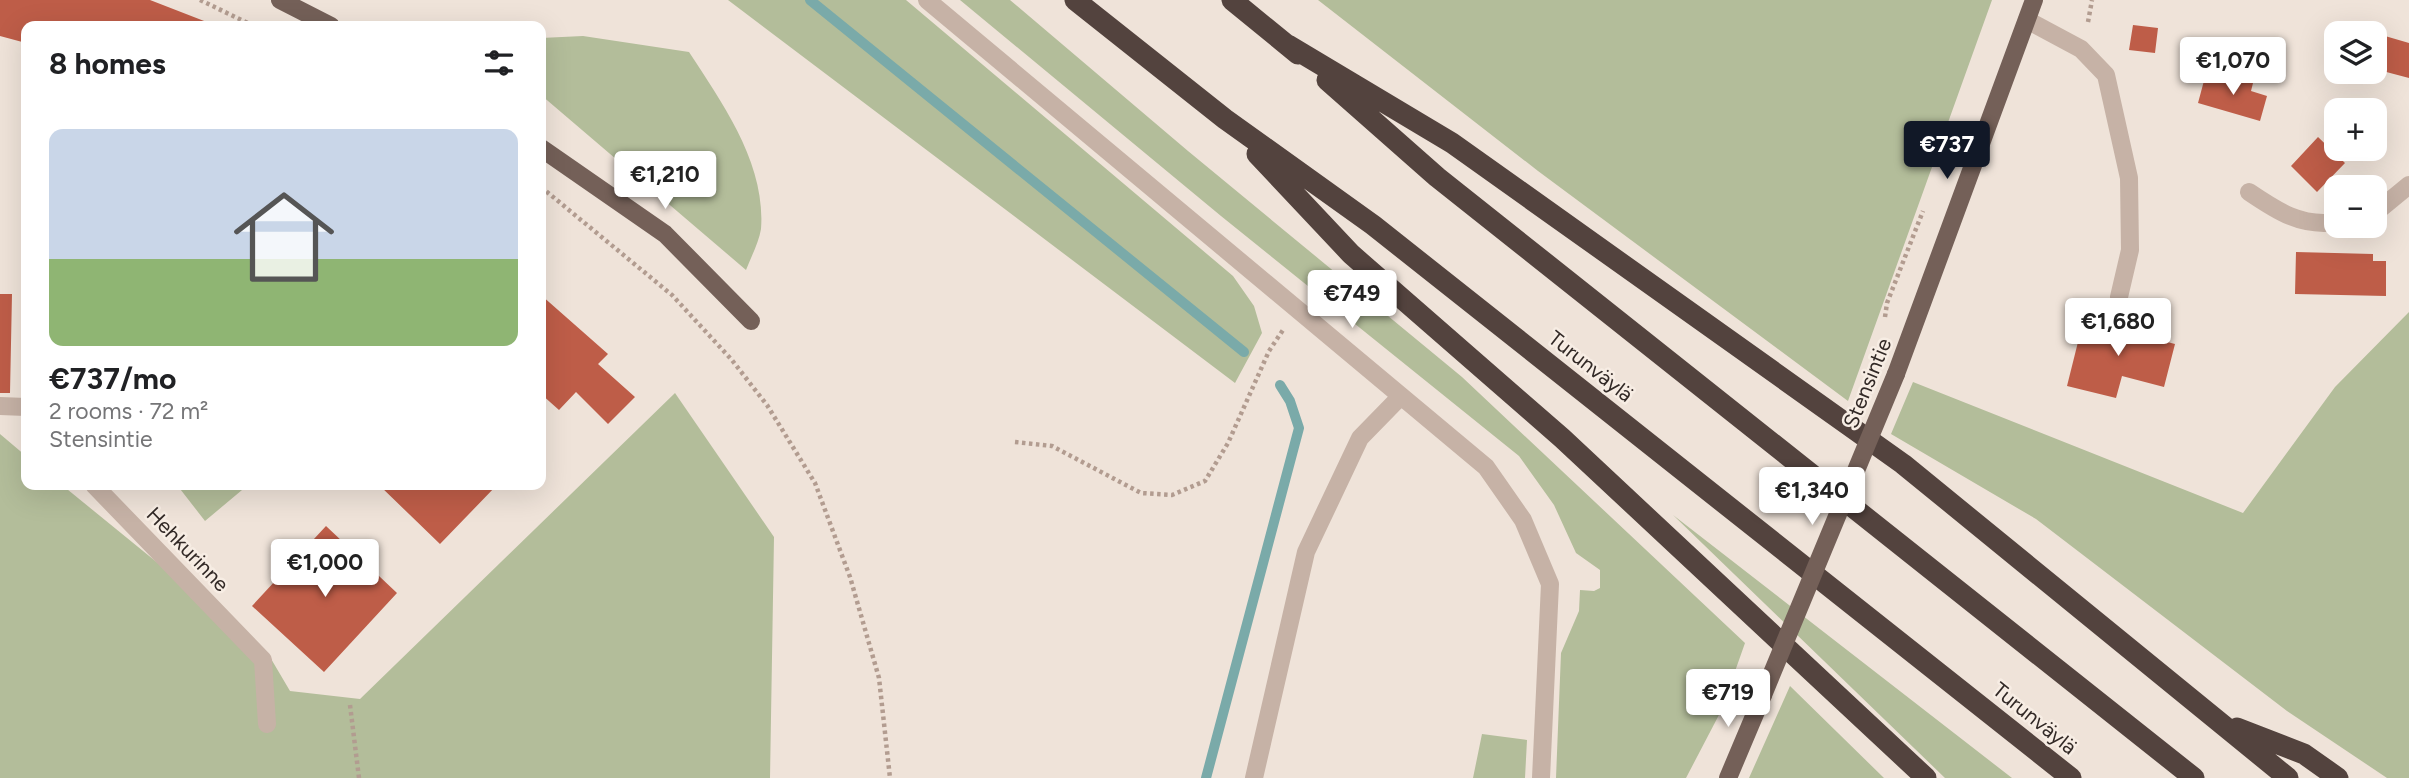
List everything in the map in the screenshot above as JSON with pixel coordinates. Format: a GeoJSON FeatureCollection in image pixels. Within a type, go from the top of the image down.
{"type":"FeatureCollection","features":[{"type":"Feature","properties":{"kind":"highway","name":"Turunväylä"},"geometry":{"type":"LineString","coordinates":[[1075,0],[1225,119],[1373,225],[2071,778]]}},
{"type":"Feature","properties":{"kind":"highway"},"geometry":{"type":"LineString","coordinates":[[1232,0],[1437,177],[2194,778]]}},
{"type":"Feature","properties":{"kind":"highway"},"geometry":{"type":"LineString","coordinates":[[1288,46],[1452,143],[1903,464],[2288,778]]}},
{"type":"Feature","properties":{"kind":"highway"},"geometry":{"type":"LineString","coordinates":[[1225,119],[1351,254],[1562,438],[1926,778]]}},
{"type":"Feature","properties":{"kind":"highway"},"geometry":{"type":"LineString","coordinates":[[2218,721],[2304,754],[2338,778]]}},
{"type":"Feature","properties":{"kind":"main road"},"geometry":{"type":"LineString","coordinates":[[280,0],[321,21]]}},
{"type":"Feature","properties":{"kind":"main road","name":"Stensintie"},"geometry":{"type":"LineString","coordinates":[[1728,778],[1896,374],[2034,0]]}},
{"type":"Feature","properties":{"kind":"main road"},"geometry":{"type":"LineString","coordinates":[[546,151],[665,234],[751,321]]}},
{"type":"Feature","properties":{"kind":"street"},"geometry":{"type":"LineString","coordinates":[[927,0],[1486,467],[1523,520],[1550,584],[1541,778]]}},
{"type":"Feature","properties":{"kind":"street"},"geometry":{"type":"LineString","coordinates":[[2027,20],[2081,49],[2106,75],[2129,178],[2130,250],[2119,297]]}},
{"type":"Feature","properties":{"kind":"street"},"geometry":{"type":"LineString","coordinates":[[2387,203],[2409,185]]}},
{"type":"Feature","properties":{"kind":"street"},"geometry":{"type":"LineString","coordinates":[[2249,192],[2285,216],[2324,224]]}},
{"type":"Feature","properties":{"kind":"street"},"geometry":{"type":"LineString","coordinates":[[1254,778],[1306,552],[1360,438],[1401,396]]}},
{"type":"Feature","properties":{"kind":"street"},"geometry":{"type":"LineString","coordinates":[[0,406],[21,407]]}},
{"type":"Feature","properties":{"kind":"street","name":"Hehkurinne"},"geometry":{"type":"LineString","coordinates":[[99,490],[263,660],[267,724]]}},
{"type":"Feature","properties":{"kind":"path"},"geometry":{"type":"LineString","coordinates":[[200,0],[244,21]]}},
{"type":"Feature","properties":{"kind":"path"},"geometry":{"type":"LineString","coordinates":[[546,191],[672,295],[731,359],[760,396],[815,484],[850,577],[879,678],[890,778]]}},
{"type":"Feature","properties":{"kind":"path"},"geometry":{"type":"LineString","coordinates":[[1015,442],[1052,446],[1141,493],[1171,495],[1205,481],[1228,443],[1269,352],[1296,309]]}},
{"type":"Feature","properties":{"kind":"path"},"geometry":{"type":"LineString","coordinates":[[350,705],[359,778]]}},
{"type":"Feature","properties":{"kind":"green space"},"geometry":{"type":"Polygon","coordinates":[[[728,0],[906,0],[1233,276],[1254,306],[1262,333],[1235,383],[728,0]]]}},
{"type":"Feature","properties":{"kind":"green space"},"geometry":{"type":"Polygon","coordinates":[[[960,0],[1010,0],[1462,377],[1745,643],[1721,711],[1686,778],[1556,778],[1561,653],[1579,611],[1580,590],[1594,591],[1600,588],[1600,570],[1576,553],[1554,505],[1519,456],[1221,216],[960,0]]]}},
{"type":"Feature","properties":{"kind":"green space"},"geometry":{"type":"Polygon","coordinates":[[[1318,0],[1992,0],[1848,401],[1538,171],[1318,0]]]}},
{"type":"Feature","properties":{"kind":"green space"},"geometry":{"type":"Polygon","coordinates":[[[583,36],[689,52],[740,136],[757,181],[761,229],[746,270],[546,99],[546,38],[583,36]]]}},
{"type":"Feature","properties":{"kind":"green space"},"geometry":{"type":"Polygon","coordinates":[[[2409,312],[2409,778],[2387,778],[2287,711],[2036,519],[1891,434],[1913,382],[2243,513],[2335,387],[2409,312]]]}},
{"type":"Feature","properties":{"kind":"green space"},"geometry":{"type":"Polygon","coordinates":[[[675,393],[774,537],[770,778],[0,778],[0,434],[21,452],[21,490],[68,490],[267,652],[290,691],[360,699],[675,393]]]}},
{"type":"Feature","properties":{"kind":"green space"},"geometry":{"type":"Polygon","coordinates":[[[181,490],[242,490],[205,521],[181,490]]]}},
{"type":"Feature","properties":{"kind":"green space"},"geometry":{"type":"Polygon","coordinates":[[[1673,515],[2012,778],[1945,778],[1673,515]]]}},
{"type":"Feature","properties":{"kind":"green space"},"geometry":{"type":"Polygon","coordinates":[[[1790,686],[1884,778],[1749,778],[1790,686]]]}},
{"type":"Feature","properties":{"kind":"green space"},"geometry":{"type":"Polygon","coordinates":[[[1482,734],[1527,740],[1525,778],[1473,778],[1482,734]]]}},
{"type":"Feature","properties":{"kind":"building"},"geometry":{"type":"Polygon","coordinates":[[[0,0],[150,0],[204,21],[21,21],[21,42],[0,36],[0,0]]]}},
{"type":"Feature","properties":{"kind":"building"},"geometry":{"type":"Polygon","coordinates":[[[2133,25],[2158,28],[2155,53],[2129,50],[2133,25]]]}},
{"type":"Feature","properties":{"kind":"building"},"geometry":{"type":"Polygon","coordinates":[[[2387,37],[2409,43],[2409,78],[2387,72],[2387,37]]]}},
{"type":"Feature","properties":{"kind":"building"},"geometry":{"type":"Polygon","coordinates":[[[2227,75],[2253,83],[2251,91],[2267,96],[2260,121],[2198,103],[2205,77],[2225,83],[2227,75]]]}},
{"type":"Feature","properties":{"kind":"building"},"geometry":{"type":"Polygon","coordinates":[[[2318,137],[2324,143],[2324,161],[2345,163],[2333,175],[2324,175],[2324,185],[2317,192],[2291,166],[2318,137]]]}},
{"type":"Feature","properties":{"kind":"building"},"geometry":{"type":"Polygon","coordinates":[[[2296,252],[2373,254],[2373,261],[2386,261],[2386,296],[2295,294],[2296,252]]]}},
{"type":"Feature","properties":{"kind":"building"},"geometry":{"type":"Polygon","coordinates":[[[0,294],[12,294],[10,393],[0,393],[0,294]]]}},
{"type":"Feature","properties":{"kind":"building"},"geometry":{"type":"Polygon","coordinates":[[[546,299],[608,354],[598,364],[635,397],[608,424],[576,392],[559,410],[546,398],[546,299]]]}},
{"type":"Feature","properties":{"kind":"building"},"geometry":{"type":"Polygon","coordinates":[[[2123,318],[2147,323],[2144,336],[2175,344],[2164,387],[2122,376],[2116,398],[2067,386],[2083,322],[2120,331],[2123,318]]]}},
{"type":"Feature","properties":{"kind":"building"},"geometry":{"type":"Polygon","coordinates":[[[384,490],[492,490],[440,544],[384,490]]]}},
{"type":"Feature","properties":{"kind":"building"},"geometry":{"type":"Polygon","coordinates":[[[326,526],[397,593],[324,672],[252,606],[326,526]]]}},
{"type":"Feature","properties":{"kind":"waterway"},"geometry":{"type":"LineString","coordinates":[[810,0],[1244,352]]}},
{"type":"Feature","properties":{"kind":"waterway"},"geometry":{"type":"LineString","coordinates":[[1206,778],[1299,428],[1290,401],[1280,385]]}}]}
